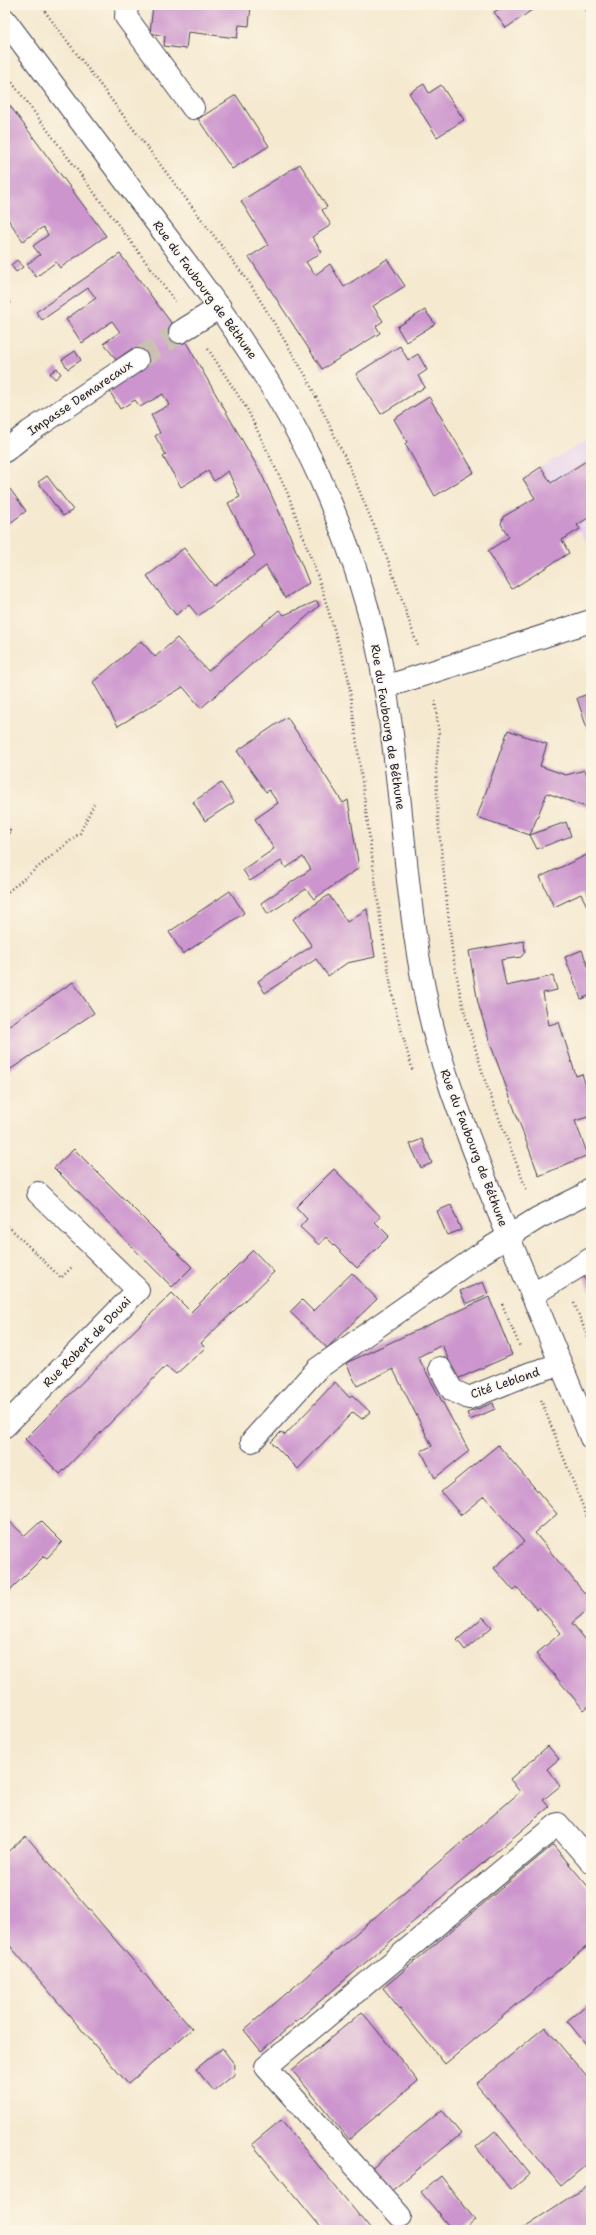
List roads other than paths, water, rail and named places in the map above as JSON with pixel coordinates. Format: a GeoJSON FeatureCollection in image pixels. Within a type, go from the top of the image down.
{"type":"FeatureCollection","features":[{"type":"Feature","properties":{"kind":"street"},"geometry":{"type":"LineString","coordinates":[[128,5],[126,16],[193,108]]}},
{"type":"Feature","properties":{"kind":"street","name":"Rue du Faubourg de Béthune"},"geometry":{"type":"LineString","coordinates":[[5,20],[220,307],[251,352],[283,407],[325,489],[359,577],[371,620],[385,687],[418,950],[426,997],[452,1095],[508,1237],[591,1438]]}},
{"type":"Feature","properties":{"kind":"street"},"geometry":{"type":"LineString","coordinates":[[186,328],[220,307]]}},
{"type":"Feature","properties":{"kind":"street","name":"Impasse Demarecaux"},"geometry":{"type":"LineString","coordinates":[[5,451],[29,432],[137,360]]}},
{"type":"Feature","properties":{"kind":"street"},"geometry":{"type":"LineString","coordinates":[[385,687],[591,621]]}},
{"type":"Feature","properties":{"kind":"street"},"geometry":{"type":"LineString","coordinates":[[252,1441],[317,1369],[475,1258],[538,1218],[584,1195],[591,1188]]}},
{"type":"Feature","properties":{"kind":"street","name":"Rue Robert de Douai"},"geometry":{"type":"LineString","coordinates":[[5,1426],[138,1290],[38,1192]]}},
{"type":"Feature","properties":{"kind":"street"},"geometry":{"type":"LineString","coordinates":[[532,1295],[591,1259]]}},
{"type":"Feature","properties":{"kind":"street","name":"Cité Leblond"},"geometry":{"type":"LineString","coordinates":[[440,1368],[452,1390],[469,1398],[531,1373],[561,1364]]}},
{"type":"Feature","properties":{"kind":"street"},"geometry":{"type":"LineString","coordinates":[[400,2216],[266,2068],[558,1824],[591,1862]]}},
{"type":"Feature","properties":{"kind":"tunnel"},"geometry":{"type":"LineString","coordinates":[[137,360],[180,332]]}}]}
